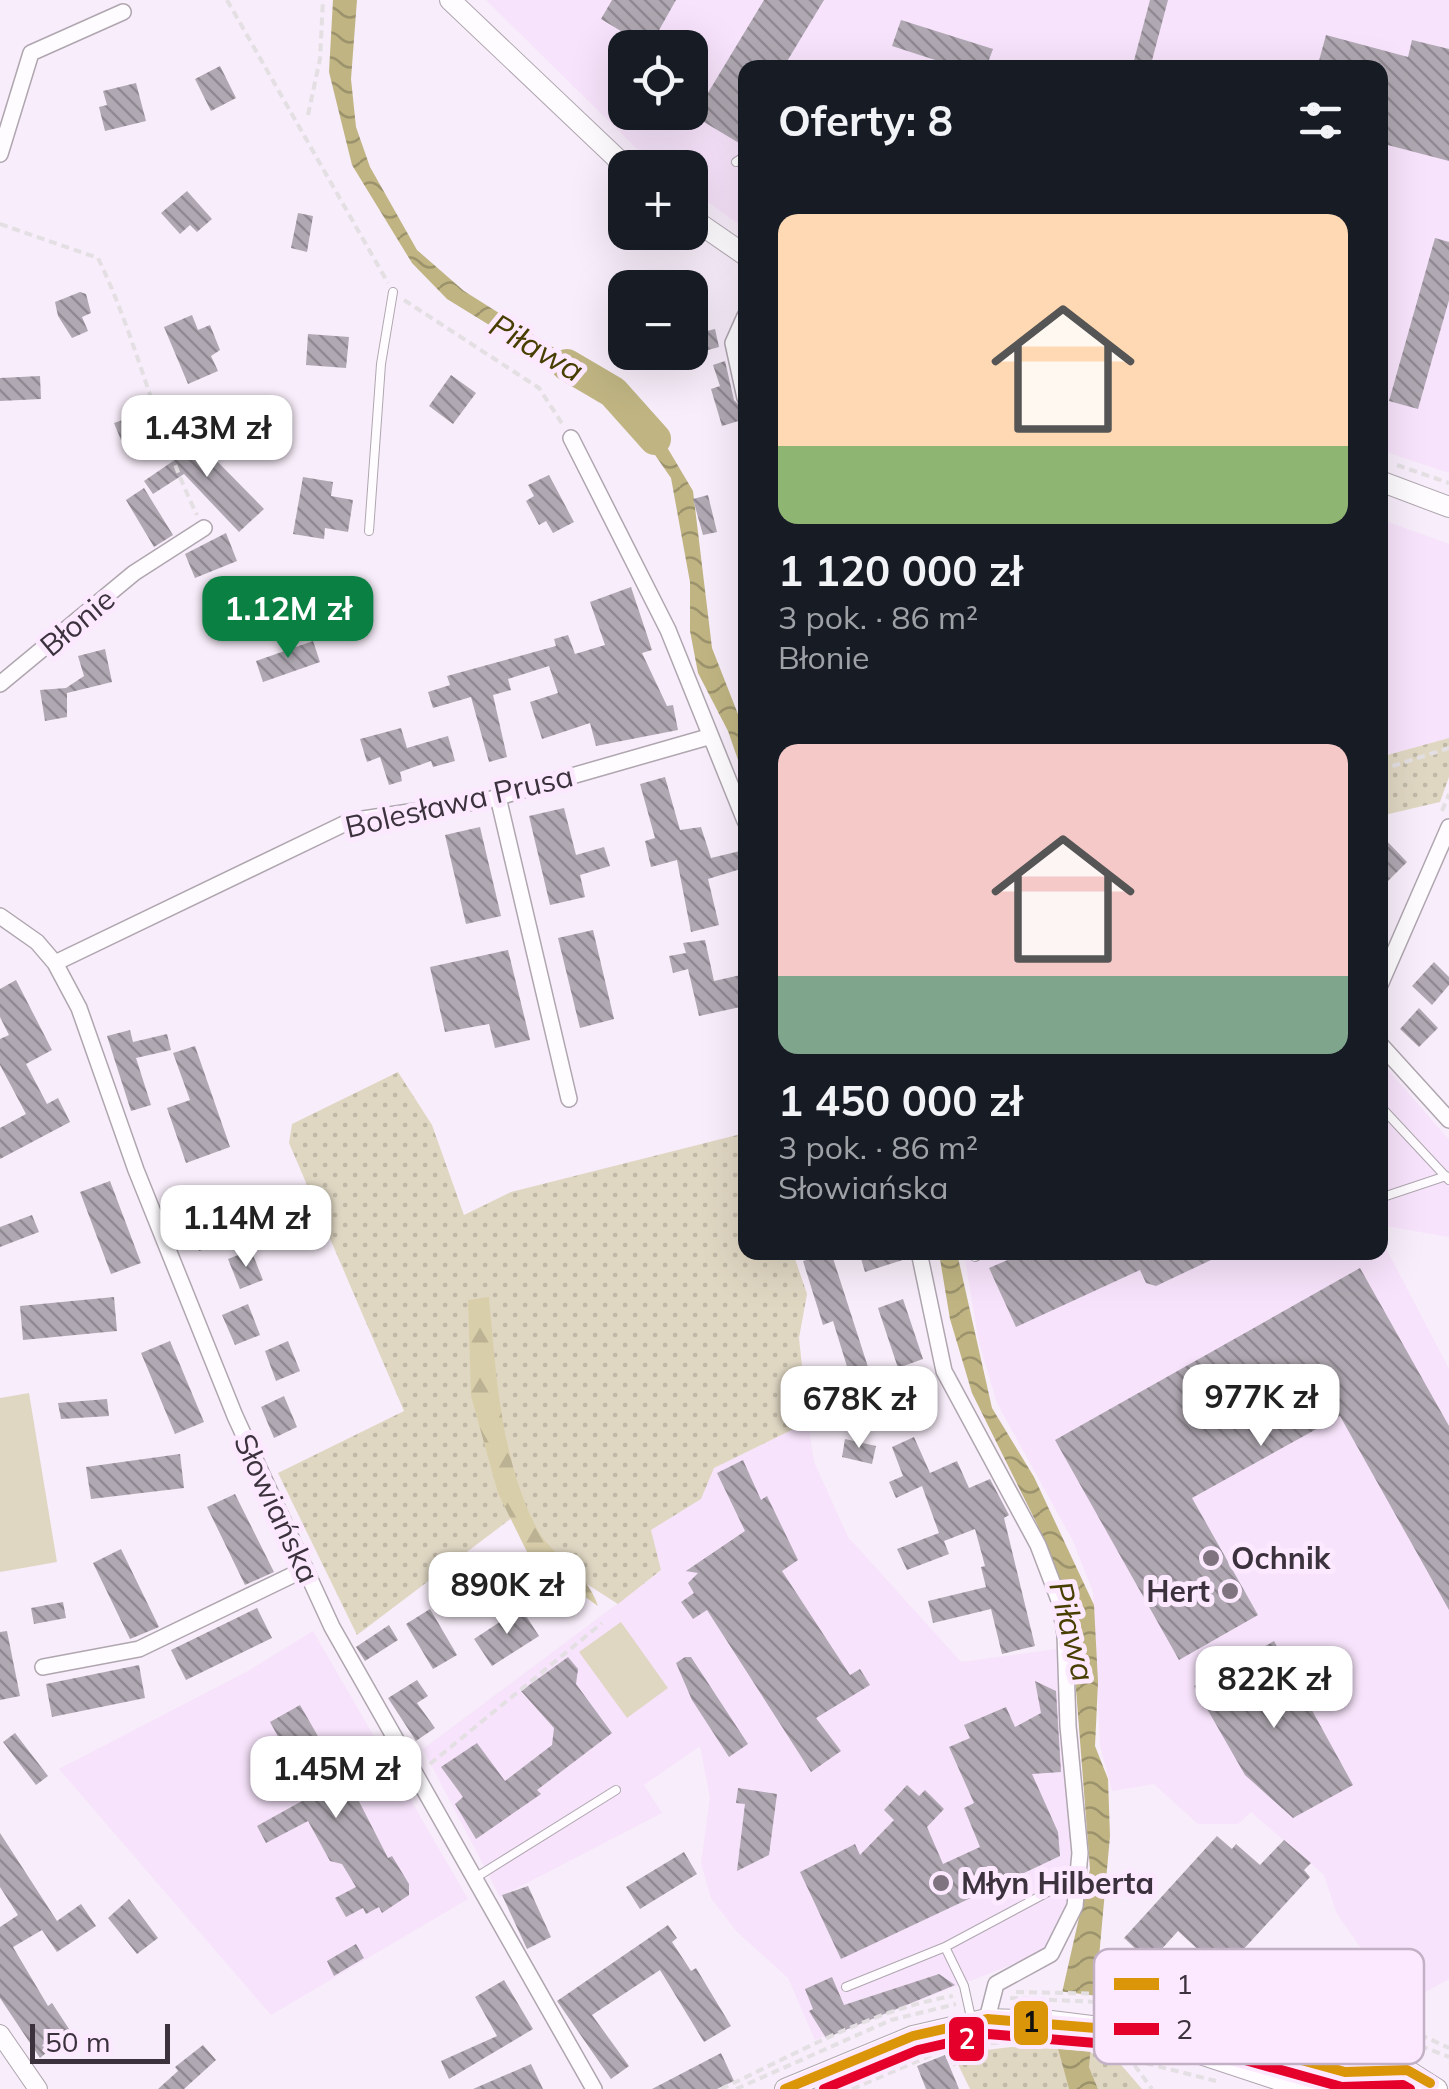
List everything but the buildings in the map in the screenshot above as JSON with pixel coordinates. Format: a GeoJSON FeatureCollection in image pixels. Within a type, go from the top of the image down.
{"type":"FeatureCollection","features":[{"type":"Feature","properties":{"kind":"main road"},"geometry":{"type":"LineString","coordinates":[[450,0],[608,150]]}},
{"type":"Feature","properties":{"kind":"main road"},"geometry":{"type":"LineString","coordinates":[[708,229],[738,250]]}},
{"type":"Feature","properties":{"kind":"main road"},"geometry":{"type":"LineString","coordinates":[[1388,474],[1449,507]]}},
{"type":"Feature","properties":{"kind":"main road"},"geometry":{"type":"LineString","coordinates":[[785,2089],[913,2036],[980,2021],[1051,2020],[1094,2037]]}},
{"type":"Feature","properties":{"kind":"main road"},"geometry":{"type":"LineString","coordinates":[[1231,2064],[1306,2089]]}},
{"type":"Feature","properties":{"kind":"main road"},"geometry":{"type":"LineString","coordinates":[[1317,2064],[1345,2072],[1387,2070],[1439,2083]]}},
{"type":"Feature","properties":{"kind":"main road"},"geometry":{"type":"LineString","coordinates":[[1364,2089],[1387,2070]]}},
{"type":"Feature","properties":{"kind":"street"},"geometry":{"type":"LineString","coordinates":[[0,154],[31,54],[123,12]]}},
{"type":"Feature","properties":{"kind":"street"},"geometry":{"type":"LineString","coordinates":[[738,332],[733,343],[738,366]]}},
{"type":"Feature","properties":{"kind":"street"},"geometry":{"type":"LineString","coordinates":[[571,438],[668,630],[738,805]]}},
{"type":"Feature","properties":{"kind":"street","name":"Błonie"},"geometry":{"type":"LineString","coordinates":[[0,684],[134,574],[204,528]]}},
{"type":"Feature","properties":{"kind":"street","name":"Bolesława Prusa"},"geometry":{"type":"LineString","coordinates":[[55,963],[350,821],[498,797],[708,737]]}},
{"type":"Feature","properties":{"kind":"street"},"geometry":{"type":"LineString","coordinates":[[498,797],[568,1100]]}},
{"type":"Feature","properties":{"kind":"street"},"geometry":{"type":"LineString","coordinates":[[1388,967],[1449,827]]}},
{"type":"Feature","properties":{"kind":"street","name":"Słowiańska"},"geometry":{"type":"LineString","coordinates":[[0,916],[36,942],[55,963],[79,1008],[136,1170],[234,1416],[304,1568],[364,1689],[594,2089]]}},
{"type":"Feature","properties":{"kind":"street"},"geometry":{"type":"LineString","coordinates":[[1388,1053],[1449,1120]]}},
{"type":"Feature","properties":{"kind":"street"},"geometry":{"type":"LineString","coordinates":[[921,1260],[944,1371],[1038,1546],[1059,1600],[1065,1634],[1068,1726],[1080,1854],[1075,1906],[1051,1954],[996,1984],[980,2021]]}},
{"type":"Feature","properties":{"kind":"street"},"geometry":{"type":"LineString","coordinates":[[42,1667],[138,1649],[304,1568]]}},
{"type":"Feature","properties":{"kind":"street"},"geometry":{"type":"LineString","coordinates":[[0,2034],[38,2089]]}},
{"type":"Feature","properties":{"kind":"lane"},"geometry":{"type":"LineString","coordinates":[[369,531],[381,364],[393,292]]}},
{"type":"Feature","properties":{"kind":"lane"},"geometry":{"type":"LineString","coordinates":[[1388,1115],[1447,1178],[1388,1196]]}},
{"type":"Feature","properties":{"kind":"lane"},"geometry":{"type":"LineString","coordinates":[[475,1878],[616,1790]]}},
{"type":"Feature","properties":{"kind":"lane"},"geometry":{"type":"LineString","coordinates":[[846,1986],[945,1947],[1061,1886]]}},
{"type":"Feature","properties":{"kind":"lane"},"geometry":{"type":"LineString","coordinates":[[945,1947],[980,2021]]}},
{"type":"Feature","properties":{"kind":"lane"},"geometry":{"type":"LineString","coordinates":[[1387,2070],[1388,2064]]}},
{"type":"Feature","properties":{"kind":"path"},"geometry":{"type":"LineString","coordinates":[[227,0],[393,292],[539,388],[571,438]]}},
{"type":"Feature","properties":{"kind":"path"},"geometry":{"type":"LineString","coordinates":[[308,115],[320,59],[323,0]]}},
{"type":"Feature","properties":{"kind":"path"},"geometry":{"type":"LineString","coordinates":[[0,224],[98,258],[123,310],[165,450],[204,528]]}},
{"type":"Feature","properties":{"kind":"path"},"geometry":{"type":"LineString","coordinates":[[1388,473],[1449,483]]}},
{"type":"Feature","properties":{"kind":"path"},"geometry":{"type":"LineString","coordinates":[[1388,767],[1449,748]]}},
{"type":"Feature","properties":{"kind":"path"},"geometry":{"type":"LineString","coordinates":[[414,1776],[602,1624]]}},
{"type":"Feature","properties":{"kind":"path"},"geometry":{"type":"LineString","coordinates":[[1004,1996],[1053,1994],[1094,1999]]}},
{"type":"Feature","properties":{"kind":"path"},"geometry":{"type":"LineString","coordinates":[[721,2089],[872,2021],[925,2001],[953,1996]]}},
{"type":"Feature","properties":{"kind":"path"},"geometry":{"type":"LineString","coordinates":[[1424,2036],[1449,2048]]}},
{"type":"Feature","properties":{"kind":"path"},"geometry":{"type":"LineString","coordinates":[[852,2089],[921,2057],[952,2048],[996,2042],[1049,2044],[1094,2037]]}},
{"type":"Feature","properties":{"kind":"path"},"geometry":{"type":"LineString","coordinates":[[1424,2047],[1449,2057]]}},
{"type":"Feature","properties":{"kind":"path"},"geometry":{"type":"LineString","coordinates":[[949,2054],[956,2066]]}},
{"type":"Feature","properties":{"kind":"path"},"geometry":{"type":"LineString","coordinates":[[1134,2064],[1152,2089]]}},
{"type":"Feature","properties":{"kind":"path"},"geometry":{"type":"LineString","coordinates":[[1150,2064],[1220,2082]]}},
{"type":"Feature","properties":{"kind":"shaded area"},"geometry":{"type":"Polygon","coordinates":[[[486,0],[1449,0],[1449,473],[1388,453],[1388,60],[738,60],[738,224],[708,202],[708,150],[638,150],[618,130],[708,130],[708,30],[608,30],[608,120],[486,0]]]}},
{"type":"Feature","properties":{"kind":"shaded area"},"geometry":{"type":"Polygon","coordinates":[[[1388,522],[1449,544],[1449,738],[1388,755],[1388,522]]]}},
{"type":"Feature","properties":{"kind":"shaded area"},"geometry":{"type":"Polygon","coordinates":[[[1449,738],[1449,777],[1440,802],[1388,814],[1388,755],[1449,738]]]}},
{"type":"Feature","properties":{"kind":"shaded area"},"geometry":{"type":"Polygon","coordinates":[[[1388,1069],[1449,1140],[1449,1237],[1388,1226],[1388,1069]]]}},
{"type":"Feature","properties":{"kind":"shaded area"},"geometry":{"type":"Polygon","coordinates":[[[398,1072],[432,1125],[464,1215],[511,1192],[738,1135],[738,1260],[795,1260],[807,1294],[799,1338],[808,1422],[714,1468],[701,1499],[651,1530],[661,1570],[618,1604],[549,1560],[521,1511],[357,1635],[278,1473],[404,1411],[289,1143],[292,1124],[398,1072]]]}},
{"type":"Feature","properties":{"kind":"shaded area"},"geometry":{"type":"Polygon","coordinates":[[[1388,1252],[1449,1369],[1449,1979],[1425,1992],[1424,2010],[1424,1949],[1362,1949],[1337,1914],[1324,1875],[1251,1812],[1238,1824],[1198,1824],[1154,1784],[1112,1791],[1100,1745],[1093,1592],[1073,1541],[997,1403],[979,1343],[965,1260],[1388,1260],[1388,1252]]]}},
{"type":"Feature","properties":{"kind":"shaded area"},"geometry":{"type":"Polygon","coordinates":[[[29,1393],[57,1562],[0,1572],[0,1398],[29,1393]]]}},
{"type":"Feature","properties":{"kind":"shaded area"},"geometry":{"type":"Polygon","coordinates":[[[808,1422],[814,1462],[848,1537],[961,1662],[1057,1649],[1074,1881],[1052,1943],[1030,1958],[815,2040],[788,1978],[736,1931],[711,1898],[701,1863],[710,1798],[700,1746],[644,1785],[662,1813],[500,1897],[423,1749],[661,1571],[651,1530],[701,1499],[714,1468],[808,1422]]]}},
{"type":"Feature","properties":{"kind":"shaded area"},"geometry":{"type":"Polygon","coordinates":[[[621,1622],[668,1688],[627,1718],[579,1652],[621,1622]]]}},
{"type":"Feature","properties":{"kind":"shaded area"},"geometry":{"type":"Polygon","coordinates":[[[313,1631],[468,1899],[271,2015],[59,1769],[248,1671],[313,1631]]]}},
{"type":"Feature","properties":{"kind":"shaded area"},"geometry":{"type":"Polygon","coordinates":[[[1011,2047],[1058,2049],[1069,2089],[970,2089],[953,2054],[1011,2047]]]}},
{"type":"Feature","properties":{"kind":"shaded area"},"geometry":{"type":"Polygon","coordinates":[[[1089,2052],[1094,2053],[1094,2064],[1120,2064],[1142,2089],[1098,2089],[1089,2067],[1089,2052]]]}},
{"type":"Feature","properties":{"kind":"green space"},"geometry":{"type":"Polygon","coordinates":[[[489,1297],[501,1412],[523,1496],[541,1535],[585,1581],[598,1606],[530,1558],[498,1493],[471,1396],[468,1300],[489,1297]]]}},
{"type":"Feature","properties":{"kind":"water"},"geometry":{"type":"Polygon","coordinates":[[[333,0],[357,0],[351,79],[356,127],[370,167],[417,250],[464,291],[567,356],[658,432],[693,491],[712,648],[738,714],[738,760],[698,673],[690,631],[690,582],[671,478],[637,429],[522,345],[447,299],[412,263],[352,165],[329,72],[333,0]]]}},
{"type":"Feature","properties":{"kind":"water"},"geometry":{"type":"Polygon","coordinates":[[[940,1260],[959,1260],[992,1408],[1034,1477],[1094,1605],[1098,1682],[1095,1746],[1108,1779],[1110,1836],[1100,1949],[1094,1949],[1089,2067],[1098,2089],[1069,2089],[1058,2049],[1062,1993],[1090,1869],[1070,1612],[1037,1524],[972,1393],[950,1319],[940,1260]]]}},
{"type":"Feature","properties":{"kind":"pier"},"geometry":{"type":"Polygon","coordinates":[[[1058,1991],[1094,1996],[1093,2052],[1053,2048],[1058,1991]]]}},
{"type":"Feature","properties":{"kind":"waterway","name":"Piława"},"geometry":{"type":"LineString","coordinates":[[567,365],[613,392],[655,439]]}},
{"type":"Feature","properties":{"kind":"transit line","name":"1"},"geometry":{"type":"LineString","coordinates":[[785,2089],[913,2036],[987,2019],[1094,2028]]}},
{"type":"Feature","properties":{"kind":"transit line","name":"2"},"geometry":{"type":"LineString","coordinates":[[824,2089],[918,2050],[988,2034],[1094,2043]]}},
{"type":"Feature","properties":{"kind":"transit line","name":"2"},"geometry":{"type":"LineString","coordinates":[[1260,2064],[1342,2087],[1403,2085],[1410,2089]]}},
{"type":"Feature","properties":{"kind":"transit line","name":"1"},"geometry":{"type":"LineString","coordinates":[[1316,2064],[1345,2072],[1407,2070],[1430,2083]]}},
{"type":"Feature","properties":{"kind":"place","name":"Ochnik"},"geometry":{"type":"Point","coordinates":[1211,1558]}},
{"type":"Feature","properties":{"kind":"place","name":"Hert"},"geometry":{"type":"Point","coordinates":[1230,1591]}},
{"type":"Feature","properties":{"kind":"place","name":"Młyn Hilberta"},"geometry":{"type":"Point","coordinates":[941,1883]}}]}
